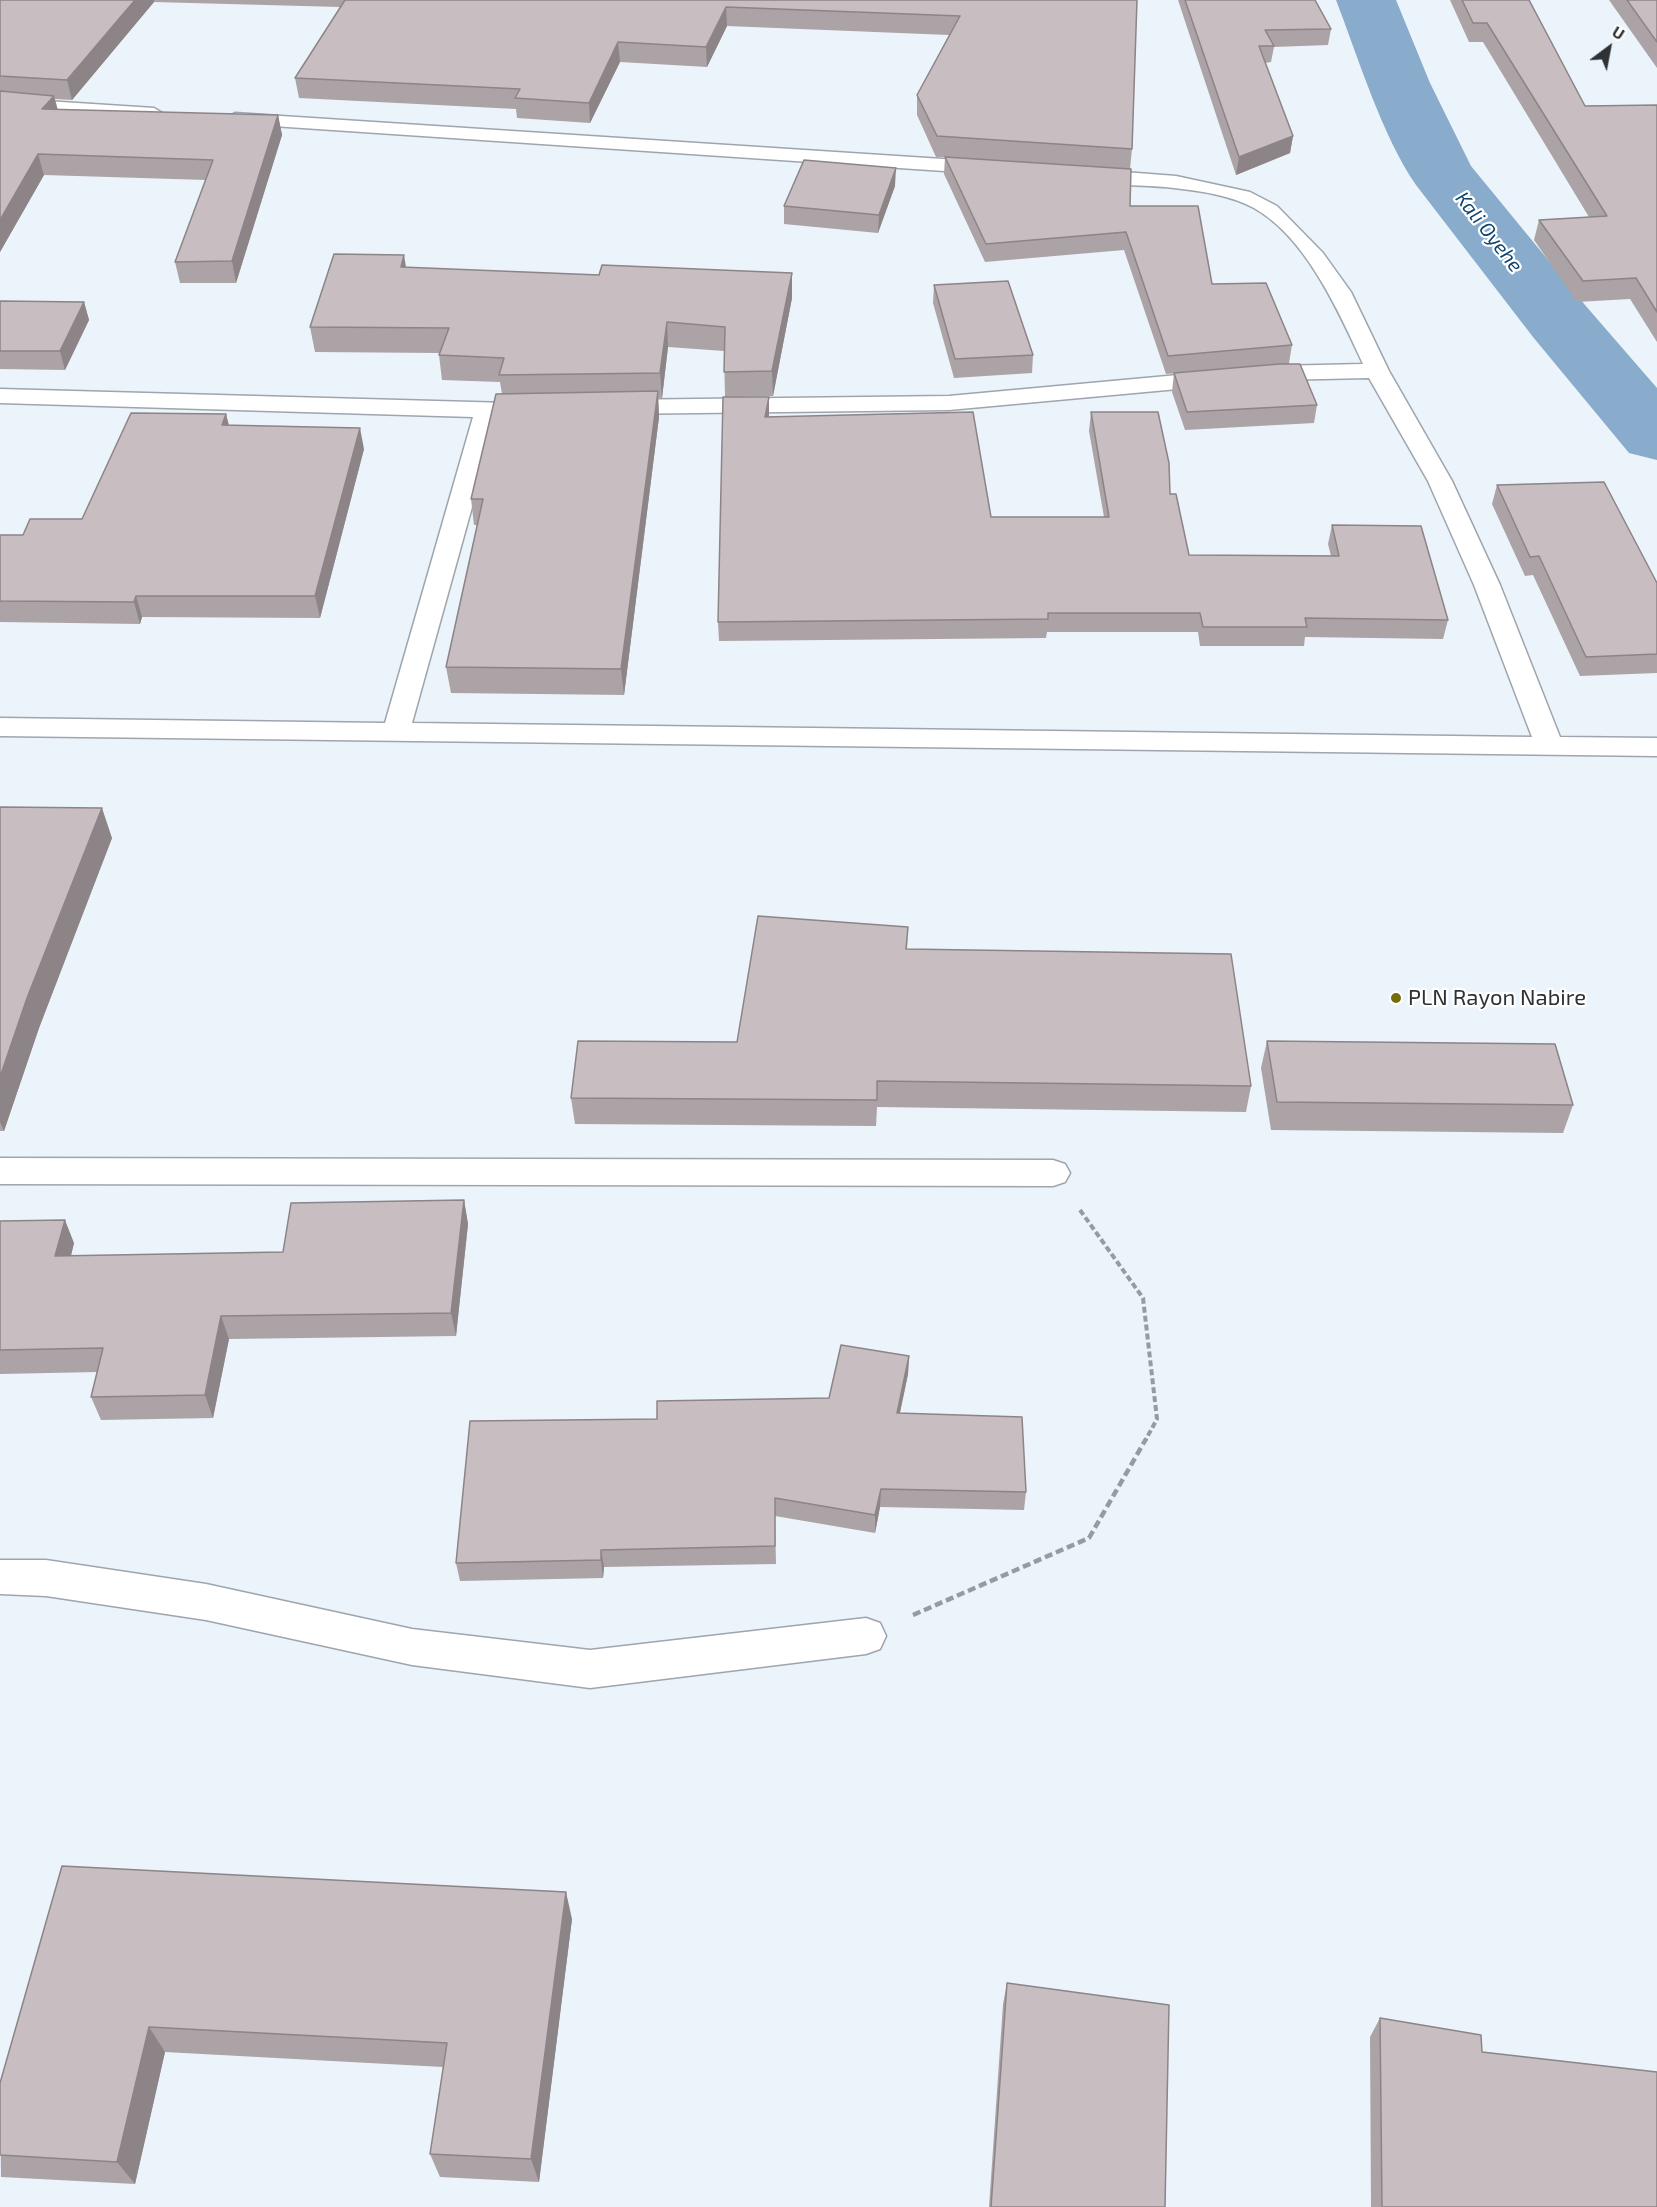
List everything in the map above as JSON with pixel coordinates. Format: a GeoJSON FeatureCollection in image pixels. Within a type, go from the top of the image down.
{"type":"FeatureCollection","features":[{"type":"Feature","properties":{"kind":"street"},"geometry":{"type":"LineString","coordinates":[[0,104],[168,115]]}},
{"type":"Feature","properties":{"kind":"street"},"geometry":{"type":"LineString","coordinates":[[215,118],[1009,170]]}},
{"type":"Feature","properties":{"kind":"street"},"geometry":{"type":"LineString","coordinates":[[1068,174],[1230,192],[1264,205],[1291,229],[1339,290],[1377,371],[1440,482],[1487,585],[1550,746]]}},
{"type":"Feature","properties":{"kind":"street"},"geometry":{"type":"LineString","coordinates":[[594,408],[949,403],[1276,373],[1377,371]]}},
{"type":"Feature","properties":{"kind":"street"},"geometry":{"type":"LineString","coordinates":[[0,396],[487,410],[559,408]]}},
{"type":"Feature","properties":{"kind":"street"},"geometry":{"type":"LineString","coordinates":[[396,732],[487,410]]}},
{"type":"Feature","properties":{"kind":"street"},"geometry":{"type":"LineString","coordinates":[[0,727],[1657,747]]}},
{"type":"Feature","properties":{"kind":"street"},"geometry":{"type":"LineString","coordinates":[[0,1171],[1053,1173]]}},
{"type":"Feature","properties":{"kind":"street"},"geometry":{"type":"LineString","coordinates":[[0,1577],[46,1578],[195,1600],[412,1647],[590,1670],[866,1636]]}},
{"type":"Feature","properties":{"kind":"path"},"geometry":{"type":"LineString","coordinates":[[866,1636],[1089,1538],[1156,1419],[1143,1298],[1053,1173]]}},
{"type":"Feature","properties":{"kind":"building"},"geometry":{"type":"Polygon","coordinates":[[[0,0],[135,0],[67,80],[0,76],[0,0]]]}},
{"type":"Feature","properties":{"kind":"building"},"geometry":{"type":"Polygon","coordinates":[[[345,0],[1137,0],[1132,149],[937,136],[917,95],[960,16],[726,7],[706,47],[618,42],[589,103],[515,98],[520,89],[295,78],[345,0]]]}},
{"type":"Feature","properties":{"kind":"building"},"geometry":{"type":"Polygon","coordinates":[[[1185,0],[1315,0],[1331,29],[1265,30],[1274,46],[1259,46],[1293,136],[1239,157],[1185,0]]]}},
{"type":"Feature","properties":{"kind":"building"},"geometry":{"type":"Polygon","coordinates":[[[1462,0],[1529,0],[1585,106],[1657,105],[1657,312],[1636,278],[1583,281],[1539,220],[1607,216],[1487,23],[1473,23],[1462,0]]]}},
{"type":"Feature","properties":{"kind":"building"},"geometry":{"type":"Polygon","coordinates":[[[1627,0],[1657,0],[1657,42],[1627,0]]]}},
{"type":"Feature","properties":{"kind":"building"},"geometry":{"type":"Polygon","coordinates":[[[0,91],[54,96],[42,109],[278,115],[232,261],[175,262],[213,160],[38,154],[0,220],[0,91]]]}},
{"type":"Feature","properties":{"kind":"building"},"geometry":{"type":"Polygon","coordinates":[[[945,157],[1131,169],[1130,206],[1198,206],[1212,284],[1266,283],[1292,345],[1168,356],[1126,232],[986,244],[945,157]]]}},
{"type":"Feature","properties":{"kind":"building"},"geometry":{"type":"Polygon","coordinates":[[[804,160],[896,168],[879,215],[784,206],[804,160]]]}},
{"type":"Feature","properties":{"kind":"building"},"geometry":{"type":"Polygon","coordinates":[[[334,254],[404,255],[401,267],[599,275],[602,265],[792,273],[772,371],[724,372],[725,327],[667,322],[660,373],[499,375],[504,358],[439,355],[449,328],[310,327],[334,254]]]}},
{"type":"Feature","properties":{"kind":"building"},"geometry":{"type":"Polygon","coordinates":[[[1008,281],[1033,355],[955,359],[934,285],[1008,281]]]}},
{"type":"Feature","properties":{"kind":"building"},"geometry":{"type":"Polygon","coordinates":[[[0,301],[84,302],[60,351],[0,351],[0,301]]]}},
{"type":"Feature","properties":{"kind":"building"},"geometry":{"type":"Polygon","coordinates":[[[1300,364],[1317,405],[1187,412],[1174,373],[1300,364]]]}},
{"type":"Feature","properties":{"kind":"building"},"geometry":{"type":"Polygon","coordinates":[[[658,391],[621,669],[446,667],[483,499],[471,499],[496,394],[658,391]]]}},
{"type":"Feature","properties":{"kind":"building"},"geometry":{"type":"Polygon","coordinates":[[[723,397],[769,397],[765,417],[973,412],[991,517],[1109,517],[1091,412],[1158,412],[1169,463],[1170,494],[1176,494],[1189,555],[1339,556],[1332,525],[1421,526],[1448,620],[1305,618],[1307,627],[1203,627],[1200,613],[1048,613],[1048,619],[718,622],[723,397]]]}},
{"type":"Feature","properties":{"kind":"building"},"geometry":{"type":"Polygon","coordinates":[[[131,413],[226,414],[222,425],[360,428],[315,596],[136,596],[134,602],[0,601],[0,535],[23,535],[30,519],[82,519],[131,413]]]}},
{"type":"Feature","properties":{"kind":"building"},"geometry":{"type":"Polygon","coordinates":[[[1604,482],[1657,583],[1657,654],[1586,657],[1539,556],[1530,557],[1497,485],[1604,482]]]}},
{"type":"Feature","properties":{"kind":"building"},"geometry":{"type":"Polygon","coordinates":[[[0,807],[102,808],[27,998],[0,1077],[0,807]]]}},
{"type":"Feature","properties":{"kind":"building"},"geometry":{"type":"Polygon","coordinates":[[[758,916],[908,927],[906,949],[1231,954],[1251,1086],[877,1081],[877,1100],[571,1098],[578,1041],[737,1042],[758,916]]]}},
{"type":"Feature","properties":{"kind":"building"},"geometry":{"type":"Polygon","coordinates":[[[1267,1041],[1555,1044],[1573,1105],[1277,1102],[1267,1041]]]}},
{"type":"Feature","properties":{"kind":"building"},"geometry":{"type":"Polygon","coordinates":[[[464,1200],[451,1313],[221,1316],[205,1395],[91,1397],[103,1348],[0,1350],[0,1221],[65,1220],[55,1256],[283,1252],[291,1203],[464,1200]]]}},
{"type":"Feature","properties":{"kind":"building"},"geometry":{"type":"Polygon","coordinates":[[[841,1345],[909,1356],[897,1413],[1022,1417],[1026,1492],[881,1489],[875,1515],[775,1498],[775,1546],[601,1550],[601,1560],[456,1563],[470,1421],[657,1419],[657,1401],[829,1398],[841,1345]]]}},
{"type":"Feature","properties":{"kind":"building"},"geometry":{"type":"Polygon","coordinates":[[[62,1866],[566,1892],[531,2159],[430,2154],[447,2043],[149,2027],[117,2162],[0,2155],[0,2083],[62,1866]]]}},
{"type":"Feature","properties":{"kind":"building"},"geometry":{"type":"Polygon","coordinates":[[[1007,1983],[1169,2005],[1165,2207],[991,2207],[1007,1983]]]}},
{"type":"Feature","properties":{"kind":"building"},"geometry":{"type":"Polygon","coordinates":[[[1380,2018],[1481,2035],[1482,2052],[1657,2072],[1657,2207],[1382,2207],[1380,2018]]]}},
{"type":"Feature","properties":{"kind":"waterway","name":"Kali Oyehe"},"geometry":{"type":"LineString","coordinates":[[1366,0],[1399,83],[1440,171],[1559,321],[1657,436]]}},
{"type":"Feature","properties":{"kind":"place","name":"PLN Rayon Nabire"},"geometry":{"type":"Point","coordinates":[1396,998]}}]}
